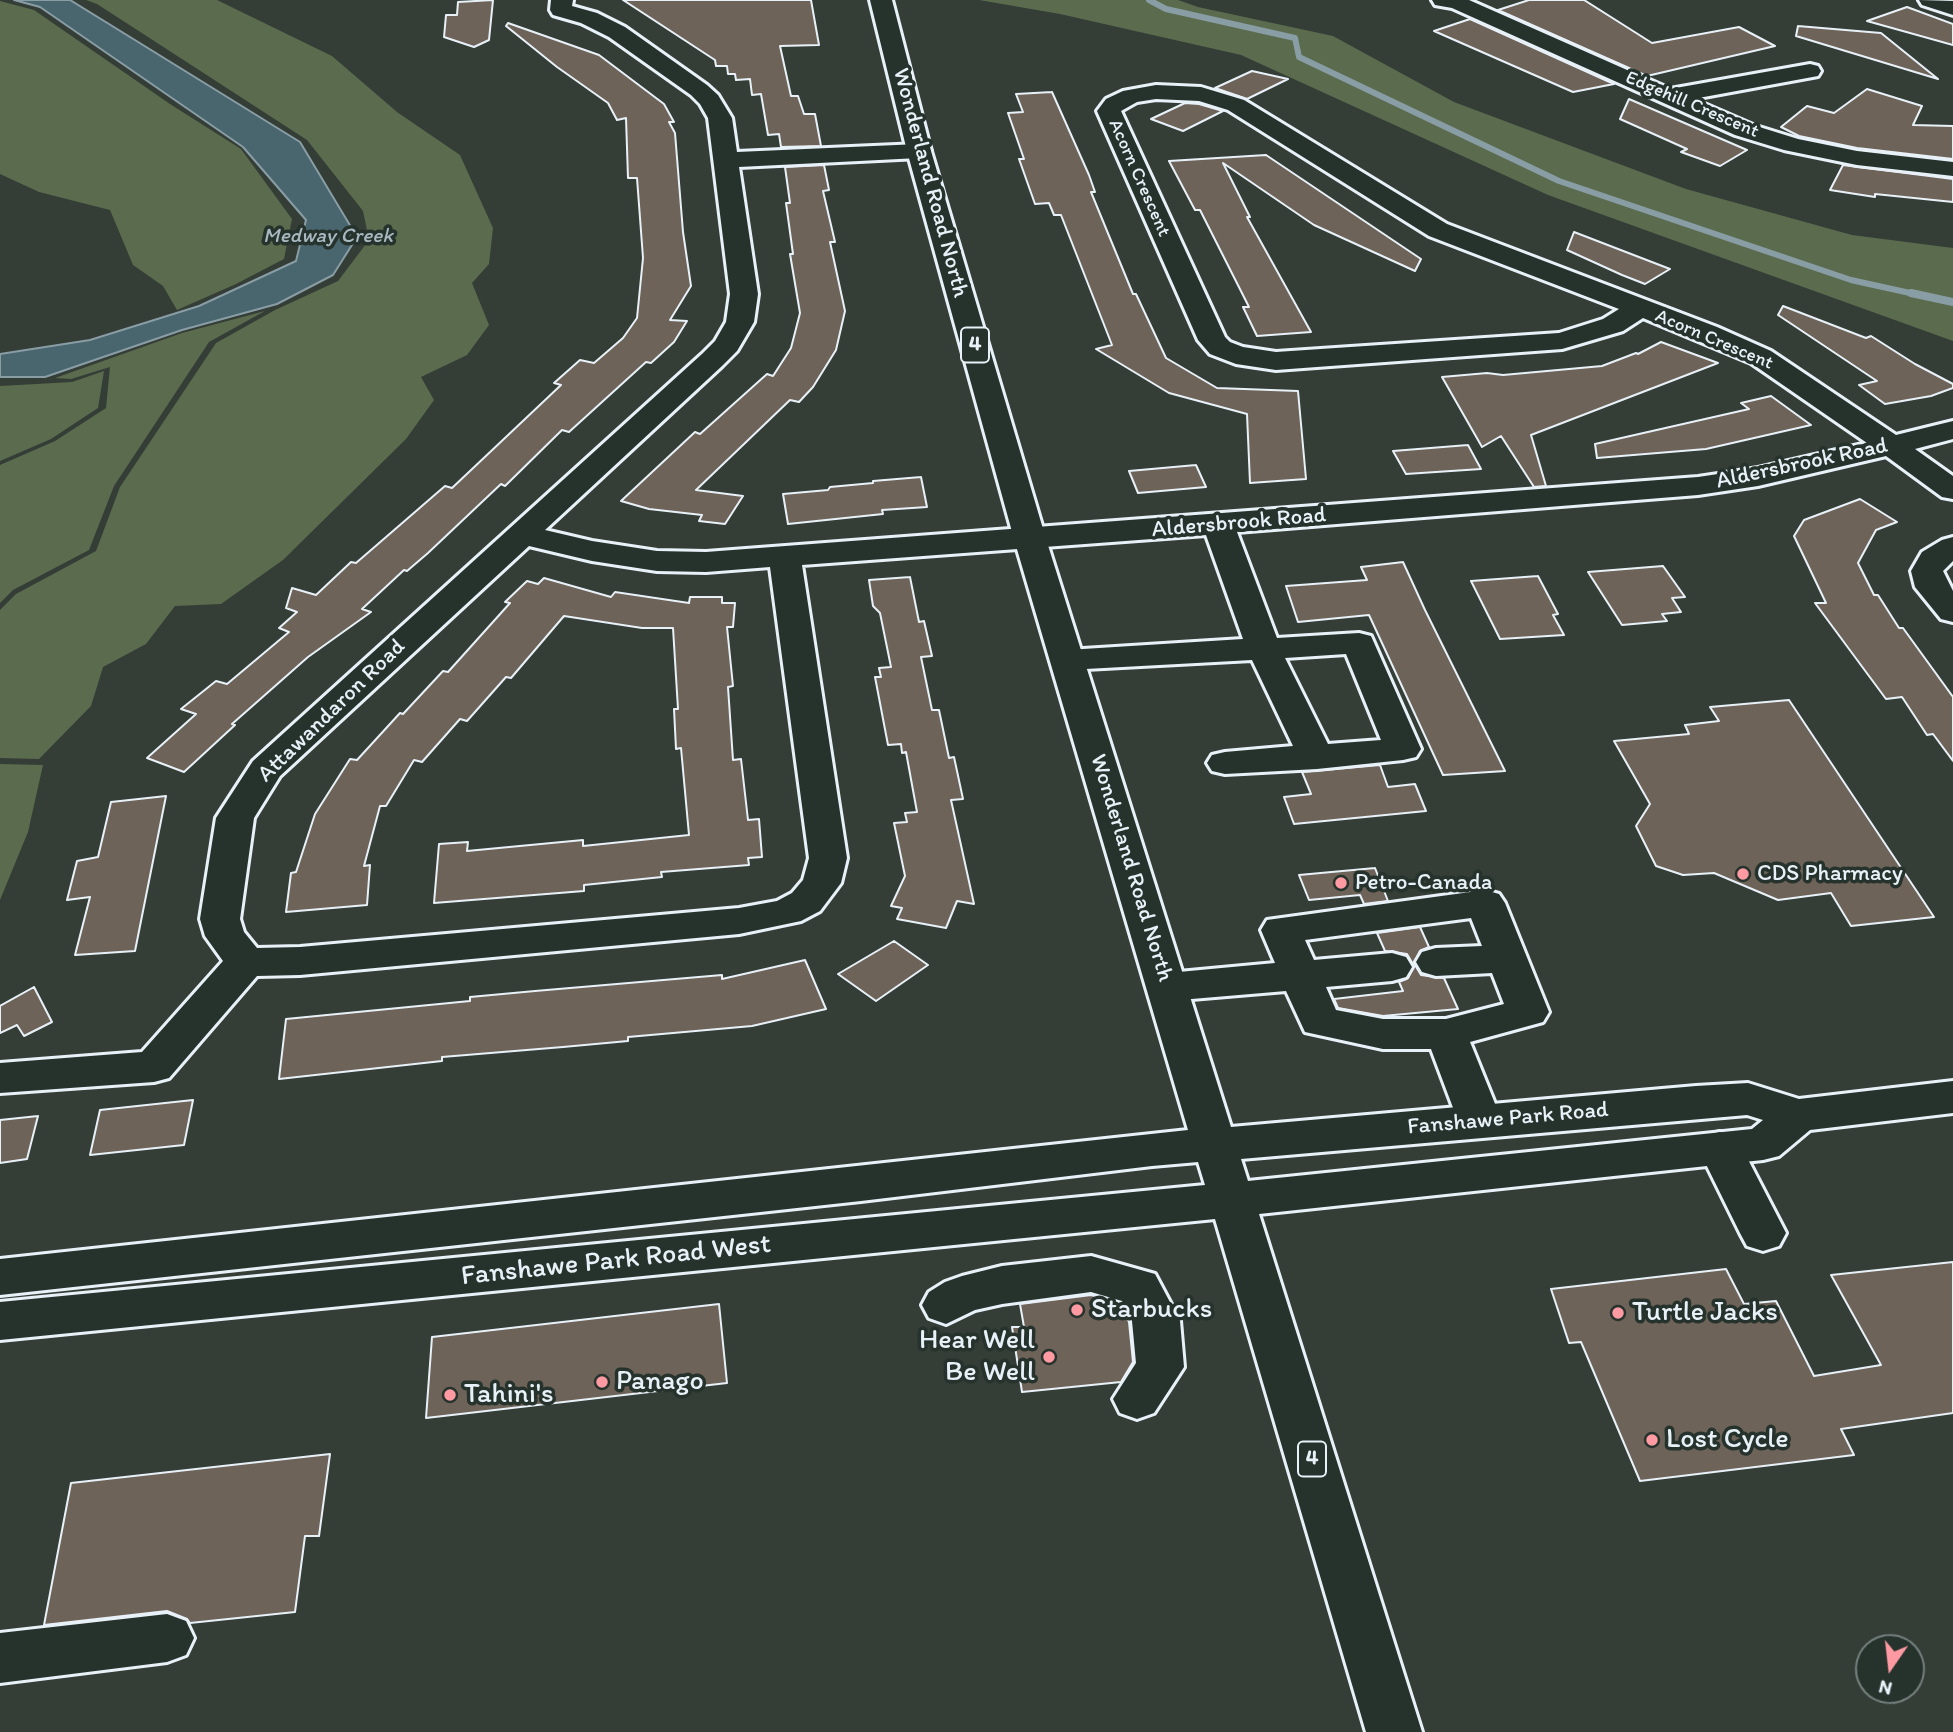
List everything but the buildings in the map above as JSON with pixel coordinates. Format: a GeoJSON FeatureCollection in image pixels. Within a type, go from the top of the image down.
{"type":"FeatureCollection","features":[{"type":"Feature","properties":{"kind":"street","name":"Wonderland Road North"},"geometry":{"type":"LineString","coordinates":[[881,0],[919,151],[1030,540],[1394,1732]]}},
{"type":"Feature","properties":{"kind":"street"},"geometry":{"type":"LineString","coordinates":[[1930,0],[1953,8]]}},
{"type":"Feature","properties":{"kind":"street","name":"Edgehill Crescent"},"geometry":{"type":"LineString","coordinates":[[1455,1],[1744,130],[1793,145],[1857,158],[1953,169]]}},
{"type":"Feature","properties":{"kind":"street","name":"Attawandaron Road"},"geometry":{"type":"LineString","coordinates":[[246,962],[225,936],[220,919],[235,818],[241,804],[266,769],[712,360],[727,345],[740,321],[744,294],[726,160],[720,118],[710,100],[699,89],[617,32],[561,5]]}},
{"type":"Feature","properties":{"kind":"street"},"geometry":{"type":"LineString","coordinates":[[1670,96],[1810,71]]}},
{"type":"Feature","properties":{"kind":"street","name":"Acorn Crescent"},"geometry":{"type":"LineString","coordinates":[[1639,308],[1613,325],[1562,341],[1276,361],[1236,355],[1220,348],[1212,340],[1109,111],[1114,104],[1130,96],[1156,92],[1202,94],[1228,102],[1427,224],[1707,333],[1761,357],[1892,445],[1953,490]]}},
{"type":"Feature","properties":{"kind":"street"},"geometry":{"type":"LineString","coordinates":[[726,160],[919,151]]}},
{"type":"Feature","properties":{"kind":"street","name":"Aldersbrook Road"},"geometry":{"type":"LineString","coordinates":[[520,534],[592,551],[657,561],[706,562],[1030,540],[1698,486],[1758,477],[1953,430]]}},
{"type":"Feature","properties":{"kind":"street"},"geometry":{"type":"LineString","coordinates":[[1217,524],[1264,649],[1317,758]]}},
{"type":"Feature","properties":{"kind":"street"},"geometry":{"type":"LineString","coordinates":[[1953,547],[1933,559],[1927,571],[1932,587],[1953,612]]}},
{"type":"Feature","properties":{"kind":"street"},"geometry":{"type":"LineString","coordinates":[[0,1078],[153,1067],[246,962],[299,961],[739,921],[787,912],[806,902],[822,883],[828,858],[785,557]]}},
{"type":"Feature","properties":{"kind":"street"},"geometry":{"type":"LineString","coordinates":[[1068,660],[1359,643],[1404,749],[1317,758],[1225,763]]}},
{"type":"Feature","properties":{"kind":"street"},"geometry":{"type":"LineString","coordinates":[[1485,903],[1507,958],[1528,1012],[1446,1034],[1383,1034],[1320,1021],[1281,930],[1485,903]]}},
{"type":"Feature","properties":{"kind":"street"},"geometry":{"type":"LineString","coordinates":[[1436,962],[1507,958]]}},
{"type":"Feature","properties":{"kind":"street"},"geometry":{"type":"LineString","coordinates":[[1168,987],[1392,967]]}},
{"type":"Feature","properties":{"kind":"street"},"geometry":{"type":"LineString","coordinates":[[1446,1034],[1480,1121]]}},
{"type":"Feature","properties":{"kind":"street","name":"Fanshawe Park Road"},"geometry":{"type":"LineString","coordinates":[[1213,1144],[1748,1099],[1799,1115],[1953,1097]]}},
{"type":"Feature","properties":{"kind":"street"},"geometry":{"type":"LineString","coordinates":[[1231,1199],[1763,1144],[1799,1115]]}},
{"type":"Feature","properties":{"kind":"street","name":"Fanshawe Park Road West"},"geometry":{"type":"LineString","coordinates":[[0,1277],[1213,1144]]}},
{"type":"Feature","properties":{"kind":"street"},"geometry":{"type":"LineString","coordinates":[[1720,1149],[1763,1233]]}},
{"type":"Feature","properties":{"kind":"street","name":"Fanshawe Park Road West"},"geometry":{"type":"LineString","coordinates":[[0,1321],[1231,1199]]}},
{"type":"Feature","properties":{"kind":"street"},"geometry":{"type":"LineString","coordinates":[[946,1305],[962,1295],[1002,1285],[1091,1274],[1138,1286],[1156,1321],[1160,1367],[1137,1399]]}},
{"type":"Feature","properties":{"kind":"street"},"geometry":{"type":"LineString","coordinates":[[0,1658],[167,1638]]}},
{"type":"Feature","properties":{"kind":"green space"},"geometry":{"type":"Polygon","coordinates":[[[86,0],[217,0],[332,56],[397,112],[460,155],[493,228],[489,264],[472,283],[489,325],[467,355],[421,377],[434,400],[406,439],[283,560],[221,604],[175,606],[146,644],[103,667],[91,706],[39,759],[0,758],[0,610],[16,594],[96,551],[120,487],[216,343],[275,310],[338,281],[369,240],[363,211],[307,140],[97,4],[86,0]]]}},
{"type":"Feature","properties":{"kind":"green space"},"geometry":{"type":"Polygon","coordinates":[[[979,0],[1178,0],[1198,7],[1333,36],[1454,102],[1686,189],[1852,235],[1953,248],[1953,341],[1548,195],[1241,55],[1060,14],[979,0]]]}},
{"type":"Feature","properties":{"kind":"green space"},"geometry":{"type":"Polygon","coordinates":[[[0,1],[34,10],[170,104],[241,149],[292,219],[284,259],[177,310],[163,286],[133,265],[110,210],[39,192],[0,174],[0,1]]]}},
{"type":"Feature","properties":{"kind":"green space"},"geometry":{"type":"Polygon","coordinates":[[[265,311],[209,342],[114,486],[89,550],[13,590],[0,603],[0,465],[55,441],[106,408],[110,367],[71,379],[55,378],[182,333],[265,311]]]}},
{"type":"Feature","properties":{"kind":"green space"},"geometry":{"type":"Polygon","coordinates":[[[104,371],[98,408],[51,439],[0,461],[0,386],[72,382],[104,371]]]}},
{"type":"Feature","properties":{"kind":"green space"},"geometry":{"type":"Polygon","coordinates":[[[0,764],[43,765],[28,832],[0,900],[0,764]]]}},
{"type":"Feature","properties":{"kind":"water","name":"Medway Creek"},"geometry":{"type":"Polygon","coordinates":[[[14,0],[70,0],[300,142],[357,237],[333,275],[277,304],[182,330],[45,377],[0,377],[0,354],[90,340],[199,306],[296,261],[306,220],[243,147],[40,7],[14,0]]]}},
{"type":"Feature","properties":{"kind":"waterway"},"geometry":{"type":"LineString","coordinates":[[1149,0],[1166,9],[1295,38],[1299,57],[1559,181],[1851,280],[1919,295]]}},
{"type":"Feature","properties":{"kind":"waterway"},"geometry":{"type":"LineString","coordinates":[[1911,293],[1953,302]]}},
{"type":"Feature","properties":{"kind":"place","name":"CDS Pharmacy"},"geometry":{"type":"Point","coordinates":[1743,874]}},
{"type":"Feature","properties":{"kind":"place","name":"Petro-Canada"},"geometry":{"type":"Point","coordinates":[1341,883]}},
{"type":"Feature","properties":{"kind":"place","name":"Starbucks"},"geometry":{"type":"Point","coordinates":[1077,1310]}},
{"type":"Feature","properties":{"kind":"place","name":"Turtle Jacks"},"geometry":{"type":"Point","coordinates":[1618,1313]}},
{"type":"Feature","properties":{"kind":"place","name":"Hear Well Be Well"},"geometry":{"type":"Point","coordinates":[1049,1357]}},
{"type":"Feature","properties":{"kind":"place","name":"Panago"},"geometry":{"type":"Point","coordinates":[602,1382]}},
{"type":"Feature","properties":{"kind":"place","name":"Tahini's"},"geometry":{"type":"Point","coordinates":[450,1395]}},
{"type":"Feature","properties":{"kind":"place","name":"Lost Cycle"},"geometry":{"type":"Point","coordinates":[1652,1440]}}]}
